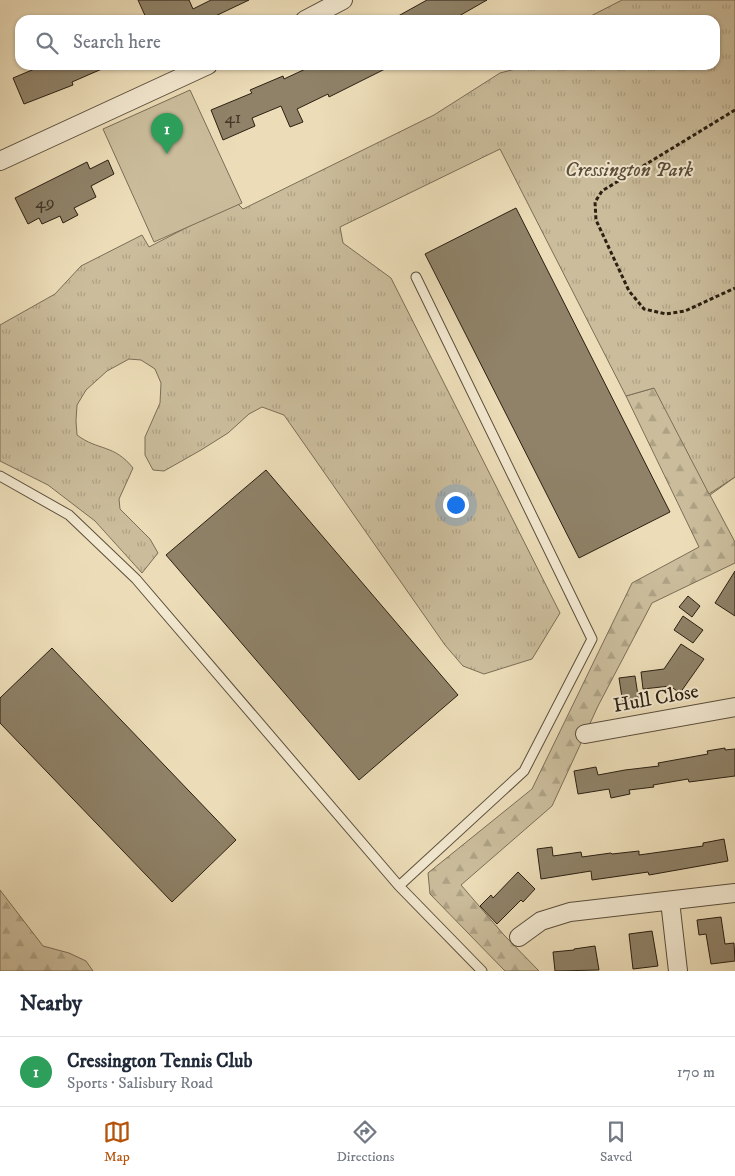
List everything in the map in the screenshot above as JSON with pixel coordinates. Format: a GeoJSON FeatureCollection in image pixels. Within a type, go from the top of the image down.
{"type":"FeatureCollection","features":[{"type":"Feature","properties":{"kind":"street"},"geometry":{"type":"LineString","coordinates":[[314,15],[343,0]]}},
{"type":"Feature","properties":{"kind":"street"},"geometry":{"type":"LineString","coordinates":[[0,161],[197,70]]}},
{"type":"Feature","properties":{"kind":"street","name":"Hull Close"},"geometry":{"type":"LineString","coordinates":[[585,734],[735,707]]}},
{"type":"Feature","properties":{"kind":"street"},"geometry":{"type":"LineString","coordinates":[[519,937],[541,921],[570,912],[735,893]]}},
{"type":"Feature","properties":{"kind":"street"},"geometry":{"type":"LineString","coordinates":[[670,901],[678,971]]}},
{"type":"Feature","properties":{"kind":"lane"},"geometry":{"type":"LineString","coordinates":[[399,886],[524,771],[592,639],[416,277]]}},
{"type":"Feature","properties":{"kind":"lane"},"geometry":{"type":"LineString","coordinates":[[0,476],[68,515],[136,579],[399,886],[482,971]]}},
{"type":"Feature","properties":{"kind":"path"},"geometry":{"type":"LineString","coordinates":[[735,110],[602,192],[595,202],[596,220],[629,291],[644,309],[666,314],[685,311],[735,288]]}},
{"type":"Feature","properties":{"kind":"green space","name":"Cressington Park"},"geometry":{"type":"Polygon","coordinates":[[[622,0],[735,0],[735,477],[709,494],[654,388],[626,396],[500,149],[340,227],[343,243],[391,278],[560,613],[532,659],[484,674],[463,666],[445,645],[284,415],[262,407],[249,414],[228,433],[201,450],[164,471],[153,470],[145,455],[145,437],[160,403],[161,383],[155,369],[141,360],[129,359],[107,371],[86,390],[77,405],[76,421],[77,435],[92,444],[119,455],[133,468],[119,499],[120,509],[150,539],[158,553],[142,573],[95,521],[48,485],[0,461],[0,325],[55,294],[81,266],[142,235],[149,247],[236,202],[243,209],[434,115],[500,73],[512,70],[720,70],[720,15],[593,15],[622,0]]]}},
{"type":"Feature","properties":{"kind":"green space"},"geometry":{"type":"Polygon","coordinates":[[[190,90],[242,203],[154,242],[103,129],[190,90]]]}},
{"type":"Feature","properties":{"kind":"green space"},"geometry":{"type":"Polygon","coordinates":[[[654,388],[735,477],[710,495],[735,542],[735,563],[652,603],[598,706],[552,806],[461,885],[504,935],[539,971],[505,971],[430,894],[428,873],[532,789],[632,583],[699,547],[626,396],[654,388]]]}},
{"type":"Feature","properties":{"kind":"green space"},"geometry":{"type":"Polygon","coordinates":[[[0,890],[43,946],[69,953],[86,961],[93,971],[0,971],[0,890]]]}},
{"type":"Feature","properties":{"kind":"building"},"geometry":{"type":"Polygon","coordinates":[[[138,0],[189,0],[193,9],[211,0],[249,0],[218,15],[145,15],[138,0]]]}},
{"type":"Feature","properties":{"kind":"building"},"geometry":{"type":"Polygon","coordinates":[[[427,0],[487,0],[461,15],[400,15],[427,0]]]}},
{"type":"Feature","properties":{"kind":"building"},"geometry":{"type":"Polygon","coordinates":[[[32,70],[100,70],[72,82],[73,85],[24,104],[13,78],[32,70]]]}},
{"type":"Feature","properties":{"kind":"building"},"geometry":{"type":"Polygon","coordinates":[[[303,70],[383,70],[329,97],[328,94],[297,109],[303,122],[290,127],[281,106],[252,118],[255,126],[223,140],[211,110],[252,93],[250,90],[283,76],[284,79],[303,70]]]}},
{"type":"Feature","properties":{"kind":"building"},"geometry":{"type":"Polygon","coordinates":[[[108,160],[114,174],[91,186],[96,197],[74,208],[78,215],[63,223],[60,216],[42,224],[39,218],[28,224],[15,198],[87,162],[90,169],[108,160]]]}},
{"type":"Feature","properties":{"kind":"building"},"geometry":{"type":"Polygon","coordinates":[[[516,208],[670,512],[579,558],[425,254],[516,208]]]}},
{"type":"Feature","properties":{"kind":"building"},"geometry":{"type":"Polygon","coordinates":[[[266,470],[458,695],[359,780],[166,555],[266,470]]]}},
{"type":"Feature","properties":{"kind":"building"},"geometry":{"type":"Polygon","coordinates":[[[735,571],[735,616],[715,603],[735,571]]]}},
{"type":"Feature","properties":{"kind":"building"},"geometry":{"type":"Polygon","coordinates":[[[688,596],[700,606],[692,617],[679,607],[688,596]]]}},
{"type":"Feature","properties":{"kind":"building"},"geometry":{"type":"Polygon","coordinates":[[[683,616],[703,630],[693,643],[674,630],[683,616]]]}},
{"type":"Feature","properties":{"kind":"building"},"geometry":{"type":"Polygon","coordinates":[[[681,644],[704,659],[680,693],[670,686],[643,689],[641,672],[664,669],[681,644]]]}},
{"type":"Feature","properties":{"kind":"building"},"geometry":{"type":"Polygon","coordinates":[[[52,648],[236,840],[172,902],[0,723],[0,698],[52,648]]]}},
{"type":"Feature","properties":{"kind":"building"},"geometry":{"type":"Polygon","coordinates":[[[635,676],[639,702],[623,704],[619,678],[635,676]]]}},
{"type":"Feature","properties":{"kind":"building"},"geometry":{"type":"Polygon","coordinates":[[[725,748],[725,750],[735,749],[735,776],[689,782],[688,779],[653,785],[654,787],[629,790],[630,794],[611,798],[609,789],[578,794],[574,771],[596,767],[598,775],[659,766],[658,763],[708,754],[707,751],[725,748]]]}},
{"type":"Feature","properties":{"kind":"building"},"geometry":{"type":"Polygon","coordinates":[[[724,839],[728,861],[649,875],[648,872],[592,880],[591,871],[541,879],[537,849],[552,847],[553,856],[581,852],[582,857],[639,851],[639,855],[703,846],[703,843],[724,839]]]}},
{"type":"Feature","properties":{"kind":"building"},"geometry":{"type":"Polygon","coordinates":[[[518,872],[535,889],[497,924],[480,906],[491,895],[493,898],[518,872]]]}},
{"type":"Feature","properties":{"kind":"building"},"geometry":{"type":"Polygon","coordinates":[[[721,917],[725,944],[734,943],[735,961],[711,964],[706,934],[699,935],[697,920],[721,917]]]}},
{"type":"Feature","properties":{"kind":"building"},"geometry":{"type":"Polygon","coordinates":[[[652,931],[658,966],[633,969],[629,934],[652,931]]]}},
{"type":"Feature","properties":{"kind":"building"},"geometry":{"type":"Polygon","coordinates":[[[595,946],[599,970],[555,971],[553,952],[595,946]]]}},
{"type":"Feature","properties":{"kind":"place","name":"Cressington Tennis Club"},"geometry":{"type":"Point","coordinates":[167,154]}}]}
